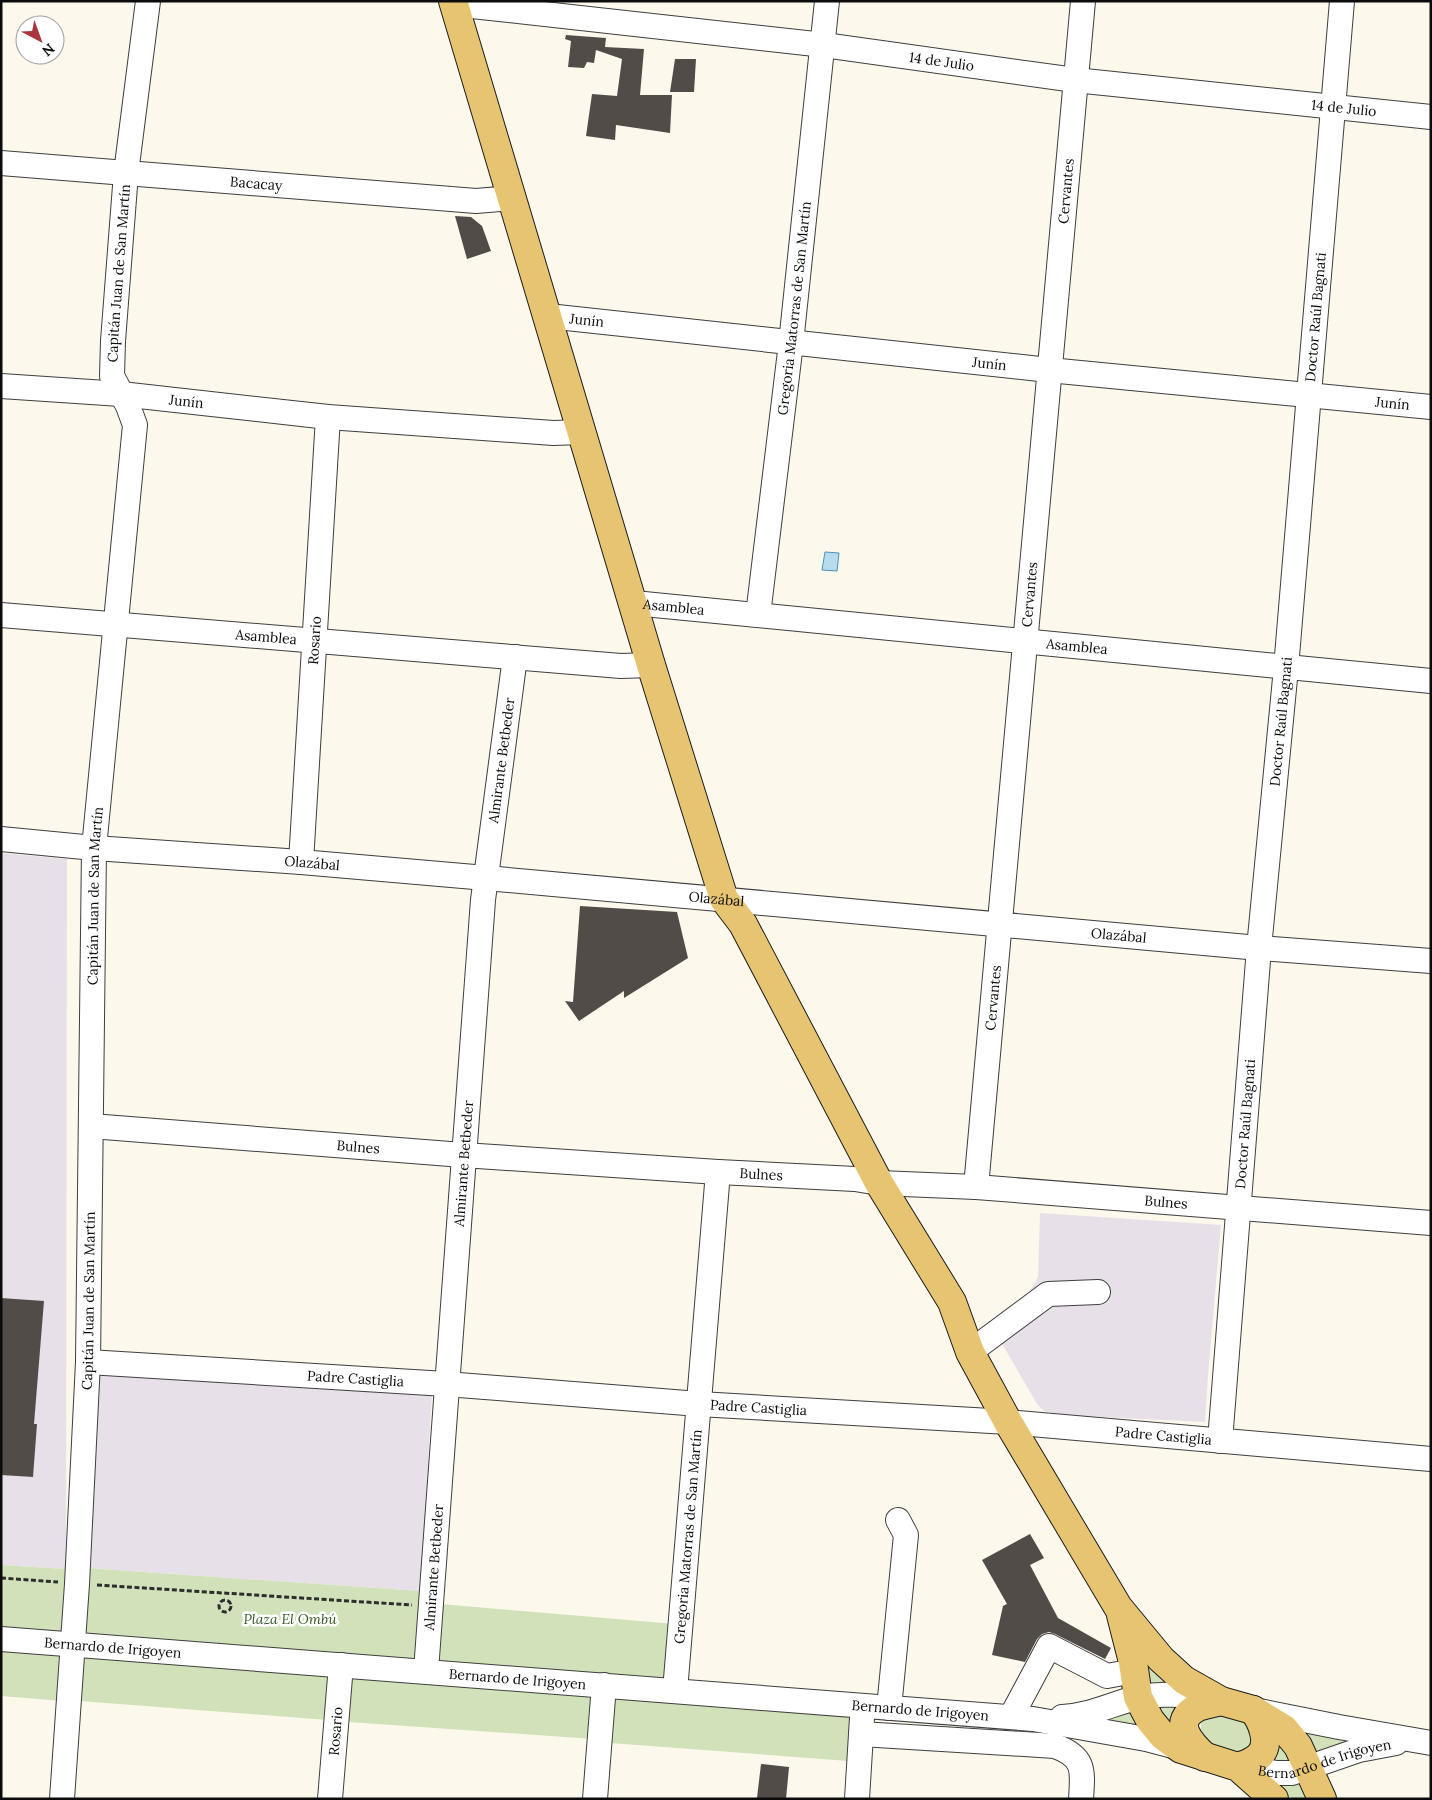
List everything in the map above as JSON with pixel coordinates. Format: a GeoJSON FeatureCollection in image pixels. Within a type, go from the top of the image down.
{"type":"FeatureCollection","features":[{"type":"Feature","properties":{"kind":"main road"},"geometry":{"type":"LineString","coordinates":[[454,2],[634,602],[651,665],[724,899],[743,924],[867,1181],[952,1302],[970,1352],[1008,1422],[1118,1607],[1172,1671],[1184,1680],[1222,1701]]}},
{"type":"Feature","properties":{"kind":"main road"},"geometry":{"type":"LineString","coordinates":[[1118,1607],[1134,1671],[1138,1698],[1150,1720],[1163,1736],[1193,1753]]}},
{"type":"Feature","properties":{"kind":"main road"},"geometry":{"type":"LineString","coordinates":[[1193,1753],[1184,1733],[1184,1723],[1188,1715],[1199,1707],[1222,1701]]}},
{"type":"Feature","properties":{"kind":"main road","name":"Bernardo de Irigoyen"},"geometry":{"type":"LineString","coordinates":[[1222,1701],[1253,1710]]}},
{"type":"Feature","properties":{"kind":"main road"},"geometry":{"type":"LineString","coordinates":[[1253,1710],[1259,1718],[1265,1743],[1261,1754],[1253,1761],[1238,1767],[1274,1799]]}},
{"type":"Feature","properties":{"kind":"main road"},"geometry":{"type":"LineString","coordinates":[[1253,1710],[1270,1719],[1291,1736],[1309,1767],[1322,1799]]}},
{"type":"Feature","properties":{"kind":"main road","name":"Bernardo de Irigoyen"},"geometry":{"type":"LineString","coordinates":[[1193,1753],[1238,1767]]}},
{"type":"Feature","properties":{"kind":"street","name":"Capitán Juan de San Martín"},"geometry":{"type":"LineString","coordinates":[[62,1799],[78,1584],[88,1362],[94,848],[135,425],[128,406],[112,376],[113,341],[126,173],[148,1]]}},
{"type":"Feature","properties":{"kind":"street","name":"Gregoria Matorras de San Martín"},"geometry":{"type":"LineString","coordinates":[[758,615],[791,343],[828,1]]}},
{"type":"Feature","properties":{"kind":"street","name":"Cervantes"},"geometry":{"type":"LineString","coordinates":[[976,1187],[1083,1]]}},
{"type":"Feature","properties":{"kind":"street","name":"Doctor Raúl Bagnati"},"geometry":{"type":"LineString","coordinates":[[1220,1441],[1259,948],[1286,668],[1342,1]]}},
{"type":"Feature","properties":{"kind":"street","name":"14 de Julio"},"geometry":{"type":"LineString","coordinates":[[454,2],[824,45],[1076,80],[1431,118]]}},
{"type":"Feature","properties":{"kind":"street","name":"Bacacay"},"geometry":{"type":"LineString","coordinates":[[1,163],[476,201],[512,198]]}},
{"type":"Feature","properties":{"kind":"street","name":"Junín"},"geometry":{"type":"LineString","coordinates":[[548,316],[1049,370],[1431,407]]}},
{"type":"Feature","properties":{"kind":"street","name":"Junín"},"geometry":{"type":"LineString","coordinates":[[1,386],[121,394],[328,418],[553,433],[582,432]]}},
{"type":"Feature","properties":{"kind":"street","name":"Rosario"},"geometry":{"type":"LineString","coordinates":[[301,862],[328,418]]}},
{"type":"Feature","properties":{"kind":"street","name":"Asamblea"},"geometry":{"type":"LineString","coordinates":[[634,602],[1431,681]]}},
{"type":"Feature","properties":{"kind":"street","name":"Asamblea"},"geometry":{"type":"LineString","coordinates":[[1,615],[621,666],[651,665]]}},
{"type":"Feature","properties":{"kind":"street","name":"Almirante Betbeder"},"geometry":{"type":"LineString","coordinates":[[426,1671],[483,900],[515,657]]}},
{"type":"Feature","properties":{"kind":"street","name":"Olazábal"},"geometry":{"type":"LineString","coordinates":[[1,839],[94,848],[301,862],[1259,948],[1431,961]]}},
{"type":"Feature","properties":{"kind":"street","name":"Bulnes"},"geometry":{"type":"LineString","coordinates":[[91,1126],[463,1155],[976,1187],[1431,1223]]}},
{"type":"Feature","properties":{"kind":"street","name":"Gregoria Matorras de San Martín"},"geometry":{"type":"LineString","coordinates":[[675,1691],[718,1172]]}},
{"type":"Feature","properties":{"kind":"street"},"geometry":{"type":"LineString","coordinates":[[970,1352],[1048,1294],[1098,1292]]}},
{"type":"Feature","properties":{"kind":"street","name":"Padre Castiglia"},"geometry":{"type":"LineString","coordinates":[[88,1362],[446,1384],[699,1404],[1008,1422],[1431,1459]]}},
{"type":"Feature","properties":{"kind":"street"},"geometry":{"type":"LineString","coordinates":[[889,1708],[906,1535],[898,1520]]}},
{"type":"Feature","properties":{"kind":"street","name":"Bernardo de Irigoyen"},"geometry":{"type":"LineString","coordinates":[[1,1639],[1022,1718],[1136,1737],[1193,1753]]}},
{"type":"Feature","properties":{"kind":"street"},"geometry":{"type":"LineString","coordinates":[[1022,1718],[1049,1646],[1107,1676],[1134,1671]]}},
{"type":"Feature","properties":{"kind":"street","name":"Rosario"},"geometry":{"type":"LineString","coordinates":[[330,1799],[341,1665]]}},
{"type":"Feature","properties":{"kind":"street"},"geometry":{"type":"LineString","coordinates":[[595,1799],[604,1685]]}},
{"type":"Feature","properties":{"kind":"street","name":"Bernardo de Irigoyen"},"geometry":{"type":"LineString","coordinates":[[1022,1718],[1071,1717],[1157,1694],[1176,1694],[1222,1701]]}},
{"type":"Feature","properties":{"kind":"street"},"geometry":{"type":"LineString","coordinates":[[857,1799],[863,1705]]}},
{"type":"Feature","properties":{"kind":"street","name":"Bernardo de Irigoyen"},"geometry":{"type":"LineString","coordinates":[[1253,1710],[1420,1741]]}},
{"type":"Feature","properties":{"kind":"street","name":"Bernardo de Irigoyen"},"geometry":{"type":"LineString","coordinates":[[861,1734],[1055,1746],[1066,1750],[1076,1757],[1082,1779],[1081,1799]]}},
{"type":"Feature","properties":{"kind":"street","name":"Bernardo de Irigoyen"},"geometry":{"type":"LineString","coordinates":[[1238,1767],[1276,1773],[1292,1773],[1359,1750],[1420,1741]]}},
{"type":"Feature","properties":{"kind":"path"},"geometry":{"type":"LineString","coordinates":[[1,1578],[430,1606]]}},
{"type":"Feature","properties":{"kind":"path"},"geometry":{"type":"LineString","coordinates":[[226,1593],[226,1600],[231,1607],[227,1612],[223,1612],[218,1606],[222,1601],[226,1600]]}},
{"type":"Feature","properties":{"kind":"shaded area"},"geometry":{"type":"Polygon","coordinates":[[[1,853],[67,859],[66,1569],[1,1565],[1,853]]]}},
{"type":"Feature","properties":{"kind":"shaded area"},"geometry":{"type":"Polygon","coordinates":[[[1040,1213],[1221,1225],[1205,1422],[1061,1415],[1044,1411],[1037,1404],[1001,1342],[1038,1277],[1040,1213]]]}},
{"type":"Feature","properties":{"kind":"shaded area"},"geometry":{"type":"Polygon","coordinates":[[[99,1371],[432,1393],[421,1591],[85,1568],[99,1371]]]}},
{"type":"Feature","properties":{"kind":"green space"},"geometry":{"type":"Polygon","coordinates":[[[1,1565],[66,1569],[61,1632],[1,1627],[1,1565]]]}},
{"type":"Feature","properties":{"kind":"green space","name":"Plaza El Ombú"},"geometry":{"type":"Polygon","coordinates":[[[85,1568],[421,1591],[418,1664],[79,1641],[85,1568]]]}},
{"type":"Feature","properties":{"kind":"green space"},"geometry":{"type":"Polygon","coordinates":[[[441,1604],[675,1624],[670,1681],[436,1661],[441,1604]]]}},
{"type":"Feature","properties":{"kind":"green space"},"geometry":{"type":"Polygon","coordinates":[[[1133,1635],[1177,1686],[1146,1688],[1133,1635]]]}},
{"type":"Feature","properties":{"kind":"green space"},"geometry":{"type":"Polygon","coordinates":[[[1,1643],[67,1648],[62,1701],[1,1696],[1,1643]]]}},
{"type":"Feature","properties":{"kind":"green space"},"geometry":{"type":"Polygon","coordinates":[[[84,1653],[332,1673],[328,1720],[80,1701],[84,1653]]]}},
{"type":"Feature","properties":{"kind":"green space"},"geometry":{"type":"Polygon","coordinates":[[[352,1675],[596,1692],[593,1739],[349,1722],[352,1675]]]}},
{"type":"Feature","properties":{"kind":"green space"},"geometry":{"type":"Polygon","coordinates":[[[613,1695],[853,1713],[849,1761],[610,1743],[613,1695]]]}},
{"type":"Feature","properties":{"kind":"green space"},"geometry":{"type":"Polygon","coordinates":[[[1188,1703],[1175,1732],[1155,1704],[1188,1703]]]}},
{"type":"Feature","properties":{"kind":"green space"},"geometry":{"type":"Polygon","coordinates":[[[1135,1709],[1149,1731],[1095,1723],[1135,1709]]]}},
{"type":"Feature","properties":{"kind":"green space"},"geometry":{"type":"Polygon","coordinates":[[[1217,1712],[1249,1722],[1256,1732],[1247,1755],[1216,1749],[1201,1734],[1201,1723],[1205,1715],[1217,1712]]]}},
{"type":"Feature","properties":{"kind":"green space"},"geometry":{"type":"Polygon","coordinates":[[[1292,1725],[1367,1740],[1312,1757],[1292,1725]]]}},
{"type":"Feature","properties":{"kind":"green space"},"geometry":{"type":"Polygon","coordinates":[[[1274,1733],[1294,1761],[1267,1762],[1274,1733]]]}},
{"type":"Feature","properties":{"kind":"green space"},"geometry":{"type":"Polygon","coordinates":[[[1303,1780],[1311,1799],[1293,1799],[1270,1782],[1303,1780]]]}},
{"type":"Feature","properties":{"kind":"water"},"geometry":{"type":"Polygon","coordinates":[[[825,552],[839,553],[837,571],[822,570],[825,552]]]}},
{"type":"Feature","properties":{"kind":"building"},"geometry":{"type":"Polygon","coordinates":[[[566,35],[606,38],[605,47],[644,49],[640,95],[672,95],[670,133],[616,125],[615,140],[586,136],[592,94],[617,96],[622,59],[596,50],[594,63],[587,62],[584,68],[568,67],[571,41],[565,39],[566,35]]]}},
{"type":"Feature","properties":{"kind":"building"},"geometry":{"type":"Polygon","coordinates":[[[675,59],[696,59],[694,92],[670,92],[675,59]]]}},
{"type":"Feature","properties":{"kind":"building"},"geometry":{"type":"Polygon","coordinates":[[[455,216],[471,217],[482,226],[491,251],[467,259],[455,216]]]}},
{"type":"Feature","properties":{"kind":"building"},"geometry":{"type":"Polygon","coordinates":[[[580,906],[677,912],[688,958],[624,998],[624,991],[579,1021],[565,1001],[573,1002],[580,906]]]}},
{"type":"Feature","properties":{"kind":"building"},"geometry":{"type":"Polygon","coordinates":[[[1,1298],[44,1301],[34,1424],[37,1424],[33,1477],[1,1475],[1,1298]]]}},
{"type":"Feature","properties":{"kind":"building"},"geometry":{"type":"Polygon","coordinates":[[[1030,1534],[1044,1558],[1030,1565],[1058,1618],[1111,1648],[1105,1659],[1049,1632],[1042,1634],[1037,1639],[1025,1662],[992,1655],[1003,1606],[1007,1604],[982,1560],[1030,1534]]]}},
{"type":"Feature","properties":{"kind":"building"},"geometry":{"type":"Polygon","coordinates":[[[761,1764],[789,1767],[786,1799],[757,1798],[761,1764]]]}}]}
